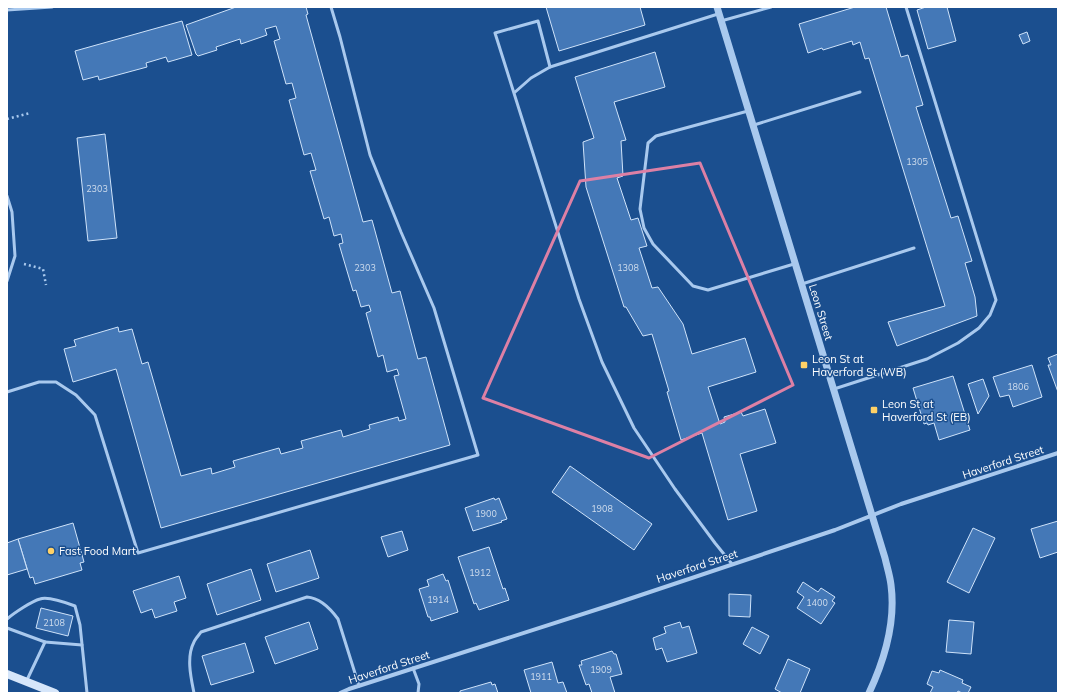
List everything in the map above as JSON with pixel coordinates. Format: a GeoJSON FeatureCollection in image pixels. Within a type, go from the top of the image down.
{"type":"FeatureCollection","features":[{"type":"Feature","properties":{"kind":"main road"},"geometry":{"type":"LineString","coordinates":[[7,674],[55,693]]}},
{"type":"Feature","properties":{"kind":"street","name":"Leon Street"},"geometry":{"type":"LineString","coordinates":[[719,14],[800,284],[885,558],[891,585],[891,630],[878,674],[868,693]]}},
{"type":"Feature","properties":{"kind":"street","name":"Haverford Street"},"geometry":{"type":"LineString","coordinates":[[340,693],[413,668],[614,604],[835,530],[901,504],[1058,453]]}},
{"type":"Feature","properties":{"kind":"lane"},"geometry":{"type":"LineString","coordinates":[[7,10],[52,7]]}},
{"type":"Feature","properties":{"kind":"lane"},"geometry":{"type":"LineString","coordinates":[[7,392],[39,382],[56,382],[76,395],[95,415],[138,553],[478,455],[434,308],[370,155],[331,7]]}},
{"type":"Feature","properties":{"kind":"lane"},"geometry":{"type":"LineString","coordinates":[[514,93],[532,78],[550,67],[719,14],[771,7]]}},
{"type":"Feature","properties":{"kind":"lane"},"geometry":{"type":"LineString","coordinates":[[833,390],[926,359],[958,343],[979,328],[990,315],[996,300],[906,7]]}},
{"type":"Feature","properties":{"kind":"lane"},"geometry":{"type":"LineString","coordinates":[[550,67],[538,21],[495,33],[579,299],[602,362],[634,428],[675,489],[732,564]]}},
{"type":"Feature","properties":{"kind":"lane"},"geometry":{"type":"LineString","coordinates":[[752,125],[860,92]]}},
{"type":"Feature","properties":{"kind":"lane"},"geometry":{"type":"LineString","coordinates":[[748,111],[656,136],[648,143],[640,209],[644,228],[652,244],[693,286],[708,290],[794,264]]}},
{"type":"Feature","properties":{"kind":"lane"},"geometry":{"type":"LineString","coordinates":[[7,196],[12,212],[14,256],[7,281]]}},
{"type":"Feature","properties":{"kind":"lane"},"geometry":{"type":"LineString","coordinates":[[800,284],[914,248]]}},
{"type":"Feature","properties":{"kind":"lane"},"geometry":{"type":"LineString","coordinates":[[194,693],[191,678],[190,656],[193,643],[201,632],[307,597],[314,598],[332,610],[338,619],[359,686]]}},
{"type":"Feature","properties":{"kind":"lane"},"geometry":{"type":"LineString","coordinates":[[7,619],[41,598],[61,601],[75,606],[80,625],[87,693]]}},
{"type":"Feature","properties":{"kind":"lane"},"geometry":{"type":"LineString","coordinates":[[7,628],[45,642],[82,645]]}},
{"type":"Feature","properties":{"kind":"lane"},"geometry":{"type":"LineString","coordinates":[[26,682],[45,642]]}},
{"type":"Feature","properties":{"kind":"lane"},"geometry":{"type":"LineString","coordinates":[[413,668],[419,684],[418,693]]}},
{"type":"Feature","properties":{"kind":"path"},"geometry":{"type":"LineString","coordinates":[[7,119],[30,113]]}},
{"type":"Feature","properties":{"kind":"path"},"geometry":{"type":"LineString","coordinates":[[24,264],[43,269],[46,285]]}},
{"type":"Feature","properties":{"kind":"highlighted area"},"geometry":{"type":"Polygon","coordinates":[[[700,163],[793,385],[649,458],[483,398],[580,181],[700,163]]]}},
{"type":"Feature","properties":{"kind":"building"},"geometry":{"type":"Polygon","coordinates":[[[236,7],[306,7],[308,14],[306,15],[363,222],[372,220],[392,293],[400,291],[418,359],[426,357],[450,445],[161,528],[116,369],[73,382],[64,349],[76,346],[74,340],[118,327],[119,332],[132,329],[142,364],[148,362],[181,476],[211,468],[212,474],[235,467],[233,461],[279,448],[281,454],[303,448],[301,441],[341,430],[343,437],[370,429],[369,425],[398,417],[399,421],[406,419],[394,376],[399,375],[397,369],[387,372],[383,355],[378,357],[366,313],[371,311],[369,305],[361,307],[356,290],[353,291],[339,244],[343,243],[341,234],[334,236],[329,217],[324,219],[310,171],[316,170],[311,153],[304,155],[289,100],[296,98],[292,83],[286,84],[274,41],[280,39],[276,26],[265,29],[267,35],[241,44],[240,39],[216,47],[217,50],[198,56],[196,54],[186,25],[236,7]]]}},
{"type":"Feature","properties":{"kind":"building"},"geometry":{"type":"Polygon","coordinates":[[[546,7],[640,7],[645,25],[559,51],[546,7]]]}},
{"type":"Feature","properties":{"kind":"building"},"geometry":{"type":"Polygon","coordinates":[[[855,7],[886,7],[901,57],[908,55],[923,105],[916,107],[951,218],[958,216],[972,261],[965,263],[975,297],[977,316],[897,346],[888,322],[945,306],[869,58],[865,59],[860,42],[853,45],[852,41],[808,53],[799,24],[855,7]]]}},
{"type":"Feature","properties":{"kind":"building"},"geometry":{"type":"Polygon","coordinates":[[[926,7],[947,7],[956,41],[928,49],[917,10],[926,7]]]}},
{"type":"Feature","properties":{"kind":"building"},"geometry":{"type":"Polygon","coordinates":[[[182,21],[192,55],[168,62],[166,57],[146,63],[147,67],[99,80],[98,76],[83,80],[75,51],[182,21]]]}},
{"type":"Feature","properties":{"kind":"building"},"geometry":{"type":"Polygon","coordinates":[[[1027,32],[1030,41],[1023,44],[1019,35],[1027,32]]]}},
{"type":"Feature","properties":{"kind":"building"},"geometry":{"type":"Polygon","coordinates":[[[655,52],[665,87],[614,102],[626,140],[621,141],[623,176],[617,178],[631,220],[638,218],[647,246],[639,248],[652,288],[658,287],[683,324],[692,354],[745,338],[756,372],[708,387],[720,424],[725,422],[724,417],[741,412],[743,416],[765,409],[776,443],[740,454],[757,511],[728,520],[702,433],[681,440],[667,392],[669,391],[652,334],[643,336],[626,307],[624,307],[586,187],[583,142],[594,138],[575,77],[655,52]]]}},
{"type":"Feature","properties":{"kind":"building"},"geometry":{"type":"Polygon","coordinates":[[[105,134],[117,238],[88,241],[77,138],[105,134]]]}},
{"type":"Feature","properties":{"kind":"building"},"geometry":{"type":"Polygon","coordinates":[[[1058,354],[1058,392],[1048,365],[1051,365],[1048,358],[1058,354]]]}},
{"type":"Feature","properties":{"kind":"building"},"geometry":{"type":"Polygon","coordinates":[[[1032,365],[1042,397],[1013,407],[1009,395],[1000,397],[993,377],[1032,365]]]}},
{"type":"Feature","properties":{"kind":"building"},"geometry":{"type":"Polygon","coordinates":[[[953,376],[970,430],[939,440],[934,423],[928,425],[927,423],[924,424],[913,388],[953,376]]]}},
{"type":"Feature","properties":{"kind":"building"},"geometry":{"type":"Polygon","coordinates":[[[983,379],[989,396],[978,414],[968,384],[983,379]]]}},
{"type":"Feature","properties":{"kind":"building"},"geometry":{"type":"Polygon","coordinates":[[[570,466],[652,524],[634,550],[552,492],[570,466]]]}},
{"type":"Feature","properties":{"kind":"building"},"geometry":{"type":"Polygon","coordinates":[[[494,498],[495,500],[499,498],[507,519],[473,531],[465,508],[494,498]]]}},
{"type":"Feature","properties":{"kind":"building"},"geometry":{"type":"Polygon","coordinates":[[[1058,521],[1058,552],[1040,558],[1031,529],[1058,521]]]}},
{"type":"Feature","properties":{"kind":"building","name":"Fast Food Mart"},"geometry":{"type":"Polygon","coordinates":[[[73,523],[84,562],[80,563],[82,570],[35,584],[33,577],[30,578],[18,539],[73,523]]]}},
{"type":"Feature","properties":{"kind":"building"},"geometry":{"type":"Polygon","coordinates":[[[973,528],[995,538],[969,593],[947,582],[973,528]]]}},
{"type":"Feature","properties":{"kind":"building"},"geometry":{"type":"Polygon","coordinates":[[[402,531],[408,550],[388,557],[381,537],[402,531]]]}},
{"type":"Feature","properties":{"kind":"building"},"geometry":{"type":"Polygon","coordinates":[[[18,539],[27,569],[7,575],[7,543],[18,539]]]}},
{"type":"Feature","properties":{"kind":"building"},"geometry":{"type":"Polygon","coordinates":[[[489,547],[503,589],[505,588],[509,600],[479,610],[476,603],[474,604],[458,557],[489,547]]]}},
{"type":"Feature","properties":{"kind":"building"},"geometry":{"type":"Polygon","coordinates":[[[310,550],[319,578],[276,592],[267,564],[310,550]]]}},
{"type":"Feature","properties":{"kind":"building"},"geometry":{"type":"Polygon","coordinates":[[[251,569],[261,600],[217,615],[207,584],[251,569]]]}},
{"type":"Feature","properties":{"kind":"building"},"geometry":{"type":"Polygon","coordinates":[[[443,574],[446,581],[448,580],[458,612],[431,621],[430,617],[428,617],[419,589],[429,586],[427,580],[443,574]]]}},
{"type":"Feature","properties":{"kind":"building"},"geometry":{"type":"Polygon","coordinates":[[[179,576],[186,598],[174,602],[177,611],[155,618],[152,609],[141,613],[133,591],[179,576]]]}},
{"type":"Feature","properties":{"kind":"building"},"geometry":{"type":"Polygon","coordinates":[[[803,582],[818,592],[821,588],[835,597],[832,601],[835,603],[821,624],[797,608],[804,597],[797,592],[803,582]]]}},
{"type":"Feature","properties":{"kind":"building"},"geometry":{"type":"Polygon","coordinates":[[[729,594],[751,595],[750,617],[729,616],[729,594]]]}},
{"type":"Feature","properties":{"kind":"building"},"geometry":{"type":"Polygon","coordinates":[[[41,608],[73,616],[68,636],[36,628],[41,608]]]}},
{"type":"Feature","properties":{"kind":"building"},"geometry":{"type":"Polygon","coordinates":[[[949,620],[974,622],[971,654],[946,652],[949,620]]]}},
{"type":"Feature","properties":{"kind":"building"},"geometry":{"type":"Polygon","coordinates":[[[309,622],[318,649],[275,664],[265,637],[309,622]]]}},
{"type":"Feature","properties":{"kind":"building"},"geometry":{"type":"Polygon","coordinates":[[[680,622],[682,628],[689,626],[697,653],[667,662],[662,648],[656,650],[653,638],[666,633],[664,627],[680,622]]]}},
{"type":"Feature","properties":{"kind":"building"},"geometry":{"type":"Polygon","coordinates":[[[752,627],[769,636],[760,654],[743,644],[752,627]]]}},
{"type":"Feature","properties":{"kind":"building"},"geometry":{"type":"Polygon","coordinates":[[[245,643],[254,672],[211,685],[202,656],[245,643]]]}},
{"type":"Feature","properties":{"kind":"building"},"geometry":{"type":"Polygon","coordinates":[[[612,651],[616,654],[622,674],[610,677],[615,693],[592,693],[589,684],[586,685],[579,665],[582,665],[581,661],[612,651]]]}},
{"type":"Feature","properties":{"kind":"building"},"geometry":{"type":"Polygon","coordinates":[[[788,659],[810,669],[800,693],[782,693],[775,689],[788,659]]]}},
{"type":"Feature","properties":{"kind":"building"},"geometry":{"type":"Polygon","coordinates":[[[552,662],[558,683],[563,682],[567,693],[531,693],[524,670],[552,662]]]}},
{"type":"Feature","properties":{"kind":"building"},"geometry":{"type":"Polygon","coordinates":[[[940,670],[963,680],[962,683],[971,687],[968,693],[958,691],[957,693],[930,693],[933,687],[927,684],[932,671],[939,673],[940,670]]]}},
{"type":"Feature","properties":{"kind":"building"},"geometry":{"type":"Polygon","coordinates":[[[491,682],[492,685],[495,684],[498,693],[460,693],[460,691],[491,682]]]}},
{"type":"Feature","properties":{"kind":"place","name":"Leon St at Haverford St (WB)"},"geometry":{"type":"Point","coordinates":[804,365]}},
{"type":"Feature","properties":{"kind":"place","name":"Leon St at Haverford St (EB)"},"geometry":{"type":"Point","coordinates":[874,410]}},
{"type":"Feature","properties":{"kind":"place","name":"Fast Food Mart"},"geometry":{"type":"Point","coordinates":[51,551]}}]}
